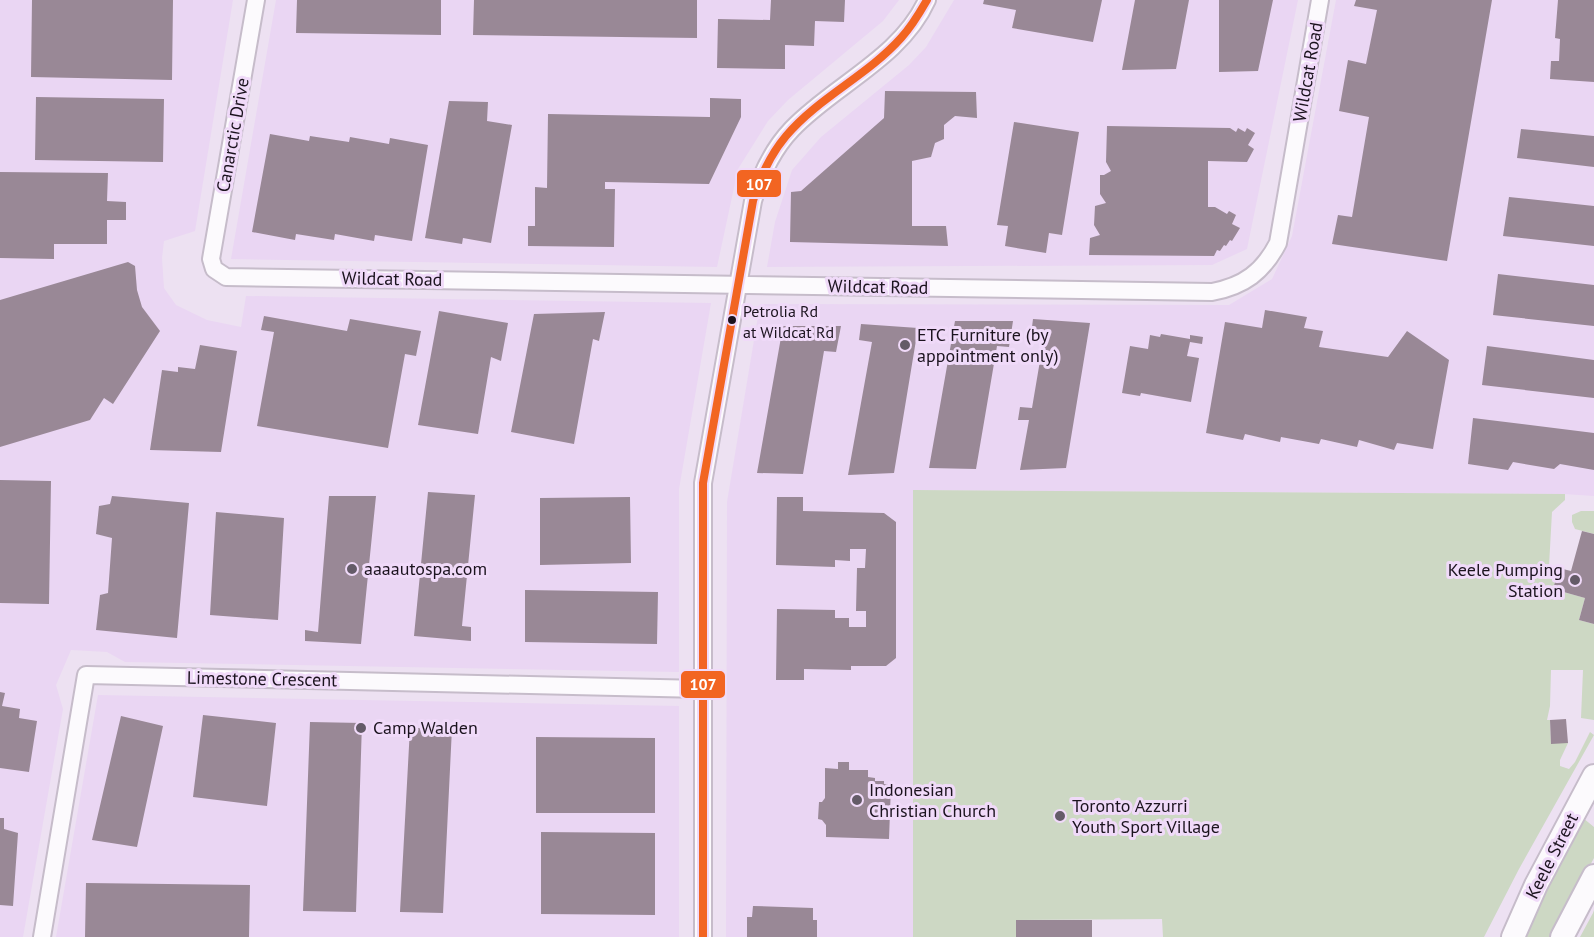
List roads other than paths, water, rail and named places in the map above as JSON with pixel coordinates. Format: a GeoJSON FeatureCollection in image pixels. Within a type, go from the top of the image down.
{"type":"FeatureCollection","features":[{"type":"Feature","properties":{"kind":"main road","name":"Keele Street"},"geometry":{"type":"LineString","coordinates":[[1513,937],[1536,885],[1588,808],[1594,776]]}},
{"type":"Feature","properties":{"kind":"main road"},"geometry":{"type":"LineString","coordinates":[[1562,937],[1594,876]]}},
{"type":"Feature","properties":{"kind":"street","name":"Canarctic Drive"},"geometry":{"type":"LineString","coordinates":[[214,269],[211,259],[256,0]]}},
{"type":"Feature","properties":{"kind":"street"},"geometry":{"type":"LineString","coordinates":[[703,937],[704,483],[753,201],[760,177],[778,146],[803,119],[898,41],[912,25],[927,0]]}},
{"type":"Feature","properties":{"kind":"street","name":"Wildcat Road"},"geometry":{"type":"LineString","coordinates":[[214,269],[226,277],[1212,292],[1229,289],[1246,281],[1259,271],[1270,258],[1278,243],[1320,0]]}},
{"type":"Feature","properties":{"kind":"street","name":"Limestone Crescent"},"geometry":{"type":"LineString","coordinates":[[42,937],[86,675],[702,689]]}},
{"type":"Feature","properties":{"kind":"place","name":"Petrolia Rd at Wildcat Rd"},"geometry":{"type":"Point","coordinates":[732,320]}},
{"type":"Feature","properties":{"kind":"place","name":"ETC Furniture (by appointment only)"},"geometry":{"type":"Point","coordinates":[905,345]}},
{"type":"Feature","properties":{"kind":"place","name":"aaaautospa.com"},"geometry":{"type":"Point","coordinates":[352,569]}},
{"type":"Feature","properties":{"kind":"place","name":"Keele Pumping Station"},"geometry":{"type":"Point","coordinates":[1575,580]}},
{"type":"Feature","properties":{"kind":"place","name":"Camp Walden"},"geometry":{"type":"Point","coordinates":[361,728]}},
{"type":"Feature","properties":{"kind":"place","name":"Indonesian Christian Church"},"geometry":{"type":"Point","coordinates":[857,800]}},
{"type":"Feature","properties":{"kind":"place","name":"Toronto Azzurri Youth Sport Village"},"geometry":{"type":"Point","coordinates":[1060,816]}}]}
